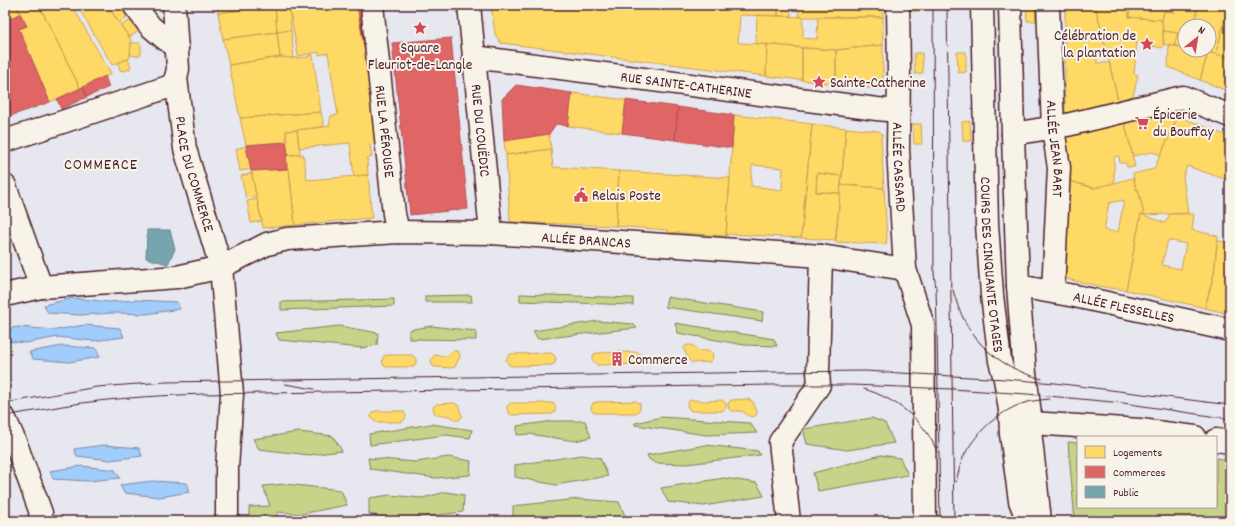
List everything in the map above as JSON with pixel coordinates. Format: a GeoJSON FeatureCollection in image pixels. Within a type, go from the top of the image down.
{"type":"FeatureCollection","features":[{"type":"Feature","properties":{"kind":"street"},"geometry":{"type":"LineString","coordinates":[[134,5],[150,26],[177,47]]}},
{"type":"Feature","properties":{"kind":"street","name":"PLACE DU COMMERCE"},"geometry":{"type":"LineString","coordinates":[[174,5],[178,69],[176,78],[185,149],[221,267],[232,394],[226,521]]}},
{"type":"Feature","properties":{"kind":"street","name":"RUE LA PÉROUSE"},"geometry":{"type":"LineString","coordinates":[[372,5],[394,214],[398,232]]}},
{"type":"Feature","properties":{"kind":"street","name":"RUE DU COUËDIC"},"geometry":{"type":"LineString","coordinates":[[469,5],[492,233]]}},
{"type":"Feature","properties":{"kind":"street","name":"ALLÉE CASSARD"},"geometry":{"type":"LineString","coordinates":[[898,5],[898,150],[905,269],[923,325],[925,521]]}},
{"type":"Feature","properties":{"kind":"street","name":"COURS DES CINQUANTE OTAGES"},"geometry":{"type":"LineString","coordinates":[[982,5],[986,224],[992,295],[1000,361],[1008,398],[1010,434],[1020,501],[1028,521]]}},
{"type":"Feature","properties":{"kind":"street","name":"COURS DES CINQUANTE OTAGES"},"geometry":{"type":"LineString","coordinates":[[1010,5],[1012,134],[1018,286],[1025,373],[1031,423],[1030,430],[1040,521]]}},
{"type":"Feature","properties":{"kind":"street","name":"ALLÉE JEAN BART"},"geometry":{"type":"LineString","coordinates":[[1048,5],[1053,128],[1059,168],[1052,291]]}},
{"type":"Feature","properties":{"kind":"street","name":"RUE SAINTE-CATHERINE"},"geometry":{"type":"LineString","coordinates":[[474,57],[877,110],[898,111]]}},
{"type":"Feature","properties":{"kind":"street"},"geometry":{"type":"LineString","coordinates":[[5,141],[168,88],[173,84],[176,78]]}},
{"type":"Feature","properties":{"kind":"street"},"geometry":{"type":"LineString","coordinates":[[1012,134],[1053,128],[1122,113],[1183,97],[1230,116]]}},
{"type":"Feature","properties":{"kind":"street"},"geometry":{"type":"LineString","coordinates":[[5,186],[41,287]]}},
{"type":"Feature","properties":{"kind":"street","name":"ALLÉE BRANCAS"},"geometry":{"type":"LineString","coordinates":[[221,267],[267,244],[287,239],[398,232],[492,233],[820,256],[905,269]]}},
{"type":"Feature","properties":{"kind":"street"},"geometry":{"type":"LineString","coordinates":[[789,521],[780,442],[819,385],[820,256]]}},
{"type":"Feature","properties":{"kind":"street"},"geometry":{"type":"LineString","coordinates":[[5,295],[41,287],[177,277],[221,267]]}},
{"type":"Feature","properties":{"kind":"street","name":"ALLÉE FLESSELLES"},"geometry":{"type":"LineString","coordinates":[[1018,286],[1052,291],[1230,330]]}},
{"type":"Feature","properties":{"kind":"street"},"geometry":{"type":"LineString","coordinates":[[5,419],[16,444],[41,513],[39,521]]}},
{"type":"Feature","properties":{"kind":"street"},"geometry":{"type":"LineString","coordinates":[[1031,423],[1140,430],[1188,436]]}},
{"type":"Feature","properties":{"kind":"street"},"geometry":{"type":"LineString","coordinates":[[1217,440],[1230,442]]}},
{"type":"Feature","properties":{"kind":"green space"},"geometry":{"type":"Polygon","coordinates":[[[520,294],[633,298],[633,305],[520,301],[520,294]]]}},
{"type":"Feature","properties":{"kind":"green space"},"geometry":{"type":"Polygon","coordinates":[[[471,295],[472,302],[425,302],[425,296],[471,295]]]}},
{"type":"Feature","properties":{"kind":"green space"},"geometry":{"type":"Polygon","coordinates":[[[667,297],[763,312],[762,321],[665,307],[667,297]]]}},
{"type":"Feature","properties":{"kind":"green space"},"geometry":{"type":"Polygon","coordinates":[[[394,299],[394,306],[281,310],[281,302],[394,299]]]}},
{"type":"Feature","properties":{"kind":"green space"},"geometry":{"type":"Polygon","coordinates":[[[598,321],[633,324],[637,328],[538,339],[533,331],[598,321]]]}},
{"type":"Feature","properties":{"kind":"green space"},"geometry":{"type":"Polygon","coordinates":[[[675,323],[774,339],[777,346],[744,345],[678,333],[675,323]]]}},
{"type":"Feature","properties":{"kind":"green space"},"geometry":{"type":"Polygon","coordinates":[[[339,326],[378,333],[377,345],[362,348],[279,340],[276,333],[339,326]]]}},
{"type":"Feature","properties":{"kind":"green space"},"geometry":{"type":"Polygon","coordinates":[[[431,326],[476,331],[476,340],[409,339],[409,330],[431,326]]]}},
{"type":"Feature","properties":{"kind":"green space"},"geometry":{"type":"Polygon","coordinates":[[[661,417],[750,423],[757,433],[707,435],[635,425],[635,423],[661,417]]]}},
{"type":"Feature","properties":{"kind":"green space"},"geometry":{"type":"Polygon","coordinates":[[[872,418],[885,423],[894,443],[847,450],[807,444],[803,429],[872,418]]]}},
{"type":"Feature","properties":{"kind":"green space"},"geometry":{"type":"Polygon","coordinates":[[[554,421],[585,421],[591,437],[575,441],[529,434],[517,435],[517,426],[554,421]]]}},
{"type":"Feature","properties":{"kind":"green space"},"geometry":{"type":"Polygon","coordinates":[[[431,424],[472,430],[470,438],[446,435],[370,445],[369,434],[431,424]]]}},
{"type":"Feature","properties":{"kind":"green space"},"geometry":{"type":"Polygon","coordinates":[[[299,432],[333,436],[342,451],[309,455],[259,449],[253,439],[299,432]]]}},
{"type":"Feature","properties":{"kind":"green space"},"geometry":{"type":"Polygon","coordinates":[[[1068,442],[1077,443],[1077,508],[1217,508],[1217,458],[1230,461],[1230,521],[1075,521],[1068,442]]]}},
{"type":"Feature","properties":{"kind":"green space"},"geometry":{"type":"Polygon","coordinates":[[[706,445],[758,451],[760,455],[687,464],[655,463],[649,459],[647,455],[706,445]]]}},
{"type":"Feature","properties":{"kind":"green space"},"geometry":{"type":"Polygon","coordinates":[[[582,455],[600,458],[608,476],[556,485],[515,477],[515,465],[582,455]]]}},
{"type":"Feature","properties":{"kind":"green space"},"geometry":{"type":"Polygon","coordinates":[[[881,455],[900,458],[908,475],[818,491],[813,473],[881,455]]]}},
{"type":"Feature","properties":{"kind":"green space"},"geometry":{"type":"Polygon","coordinates":[[[448,457],[471,461],[470,475],[436,478],[370,469],[368,458],[416,462],[448,457]]]}},
{"type":"Feature","properties":{"kind":"green space"},"geometry":{"type":"Polygon","coordinates":[[[724,478],[757,483],[764,496],[704,506],[668,502],[661,488],[724,478]]]}},
{"type":"Feature","properties":{"kind":"green space"},"geometry":{"type":"Polygon","coordinates":[[[285,484],[341,490],[347,505],[301,514],[277,512],[277,521],[249,521],[249,507],[270,506],[263,486],[285,484]]]}},
{"type":"Feature","properties":{"kind":"green space"},"geometry":{"type":"Polygon","coordinates":[[[446,492],[464,495],[463,512],[397,520],[369,514],[369,498],[390,495],[422,498],[446,492]]]}},
{"type":"Feature","properties":{"kind":"green space"},"geometry":{"type":"Polygon","coordinates":[[[578,499],[619,502],[626,518],[607,521],[546,521],[513,516],[513,506],[578,499]]]}},
{"type":"Feature","properties":{"kind":"water"},"geometry":{"type":"Polygon","coordinates":[[[73,298],[108,302],[136,300],[177,302],[180,309],[146,314],[113,313],[80,315],[48,313],[44,305],[73,298]]]}},
{"type":"Feature","properties":{"kind":"water"},"geometry":{"type":"Polygon","coordinates":[[[85,325],[120,328],[124,337],[93,341],[58,337],[26,343],[5,341],[5,329],[19,327],[55,330],[85,325]]]}},
{"type":"Feature","properties":{"kind":"water"},"geometry":{"type":"Polygon","coordinates":[[[62,346],[96,348],[100,357],[69,362],[33,359],[29,352],[62,346]]]}},
{"type":"Feature","properties":{"kind":"water"},"geometry":{"type":"Polygon","coordinates":[[[104,445],[139,448],[142,456],[110,460],[77,456],[74,449],[104,445]]]}},
{"type":"Feature","properties":{"kind":"water"},"geometry":{"type":"Polygon","coordinates":[[[82,466],[115,470],[120,478],[88,481],[53,479],[50,471],[82,466]]]}},
{"type":"Feature","properties":{"kind":"water"},"geometry":{"type":"Polygon","coordinates":[[[152,481],[187,483],[190,492],[159,497],[124,493],[120,485],[152,481]]]}},
{"type":"Feature","properties":{"kind":"building: Logements"},"geometry":{"type":"Polygon","coordinates":[[[5,5],[16,5],[20,14],[5,21],[5,5]]]}},
{"type":"Feature","properties":{"kind":"building: Logements"},"geometry":{"type":"Polygon","coordinates":[[[16,5],[39,5],[80,88],[50,102],[19,29],[27,26],[16,5]]]}},
{"type":"Feature","properties":{"kind":"building: Logements"},"geometry":{"type":"Polygon","coordinates":[[[39,5],[72,5],[111,74],[80,88],[39,5]]]}},
{"type":"Feature","properties":{"kind":"building: Logements"},"geometry":{"type":"Polygon","coordinates":[[[77,5],[107,5],[131,40],[130,58],[112,65],[77,5]]]}},
{"type":"Feature","properties":{"kind":"building: Logements"},"geometry":{"type":"Polygon","coordinates":[[[216,5],[275,5],[218,13],[216,5]]]}},
{"type":"Feature","properties":{"kind":"building: Logements"},"geometry":{"type":"Polygon","coordinates":[[[275,5],[289,5],[291,30],[277,32],[275,5]]]}},
{"type":"Feature","properties":{"kind":"building: Logements"},"geometry":{"type":"Polygon","coordinates":[[[275,5],[277,32],[223,39],[218,13],[275,5]]]}},
{"type":"Feature","properties":{"kind":"building: Logements"},"geometry":{"type":"Polygon","coordinates":[[[289,5],[357,5],[366,53],[376,143],[370,145],[372,157],[367,158],[368,175],[354,176],[350,143],[299,148],[297,130],[329,126],[331,116],[338,115],[328,53],[319,55],[319,52],[298,56],[289,5]]]}},
{"type":"Feature","properties":{"kind":"building: Logements"},"geometry":{"type":"Polygon","coordinates":[[[491,5],[778,5],[778,16],[740,15],[738,43],[767,44],[766,76],[501,43],[495,34],[491,5]]]}},
{"type":"Feature","properties":{"kind":"building: Logements"},"geometry":{"type":"Polygon","coordinates":[[[778,5],[791,5],[791,16],[778,16],[778,5]]]}},
{"type":"Feature","properties":{"kind":"building: Logements"},"geometry":{"type":"Polygon","coordinates":[[[798,5],[883,5],[883,17],[803,17],[799,16],[798,5]]]}},
{"type":"Feature","properties":{"kind":"building: Logements"},"geometry":{"type":"Polygon","coordinates":[[[911,5],[919,5],[920,11],[912,11],[911,5]]]}},
{"type":"Feature","properties":{"kind":"building: Logements"},"geometry":{"type":"Polygon","coordinates":[[[957,5],[965,5],[965,10],[957,10],[957,5]]]}},
{"type":"Feature","properties":{"kind":"building: Logements"},"geometry":{"type":"Polygon","coordinates":[[[1026,5],[1035,5],[1036,21],[1027,21],[1026,5]]]}},
{"type":"Feature","properties":{"kind":"building: Logements"},"geometry":{"type":"Polygon","coordinates":[[[1065,5],[1095,5],[1107,54],[1097,54],[1097,63],[1109,63],[1119,105],[1115,105],[1114,101],[1068,114],[1065,112],[1065,5]]]}},
{"type":"Feature","properties":{"kind":"building: Logements"},"geometry":{"type":"Polygon","coordinates":[[[1095,5],[1129,5],[1129,17],[1162,20],[1164,44],[1162,48],[1103,35],[1095,5]]]}},
{"type":"Feature","properties":{"kind":"building: Logements"},"geometry":{"type":"Polygon","coordinates":[[[1129,5],[1176,5],[1174,12],[1164,11],[1162,20],[1129,17],[1129,5]]]}},
{"type":"Feature","properties":{"kind":"building: Logements"},"geometry":{"type":"Polygon","coordinates":[[[1176,5],[1197,5],[1196,18],[1177,18],[1177,33],[1163,31],[1162,20],[1164,11],[1174,12],[1176,5]]]}},
{"type":"Feature","properties":{"kind":"building: Logements"},"geometry":{"type":"Polygon","coordinates":[[[1197,5],[1230,5],[1229,15],[1226,14],[1217,50],[1217,18],[1196,18],[1197,5]]]}},
{"type":"Feature","properties":{"kind":"building: Logements"},"geometry":{"type":"Polygon","coordinates":[[[121,7],[126,18],[119,23],[112,12],[121,7]]]}},
{"type":"Feature","properties":{"kind":"building: Logements"},"geometry":{"type":"Polygon","coordinates":[[[1230,13],[1230,58],[1217,54],[1226,14],[1229,15],[1230,13]]]}},
{"type":"Feature","properties":{"kind":"building: Logements"},"geometry":{"type":"Polygon","coordinates":[[[757,15],[803,17],[803,38],[817,39],[818,17],[883,17],[883,45],[836,50],[756,44],[757,15]]]}},
{"type":"Feature","properties":{"kind":"building: Logements"},"geometry":{"type":"Polygon","coordinates":[[[129,21],[137,30],[136,33],[129,37],[121,26],[129,21]]]}},
{"type":"Feature","properties":{"kind":"building: Logements"},"geometry":{"type":"Polygon","coordinates":[[[291,30],[294,58],[280,57],[277,32],[291,30]]]}},
{"type":"Feature","properties":{"kind":"building: Logements"},"geometry":{"type":"Polygon","coordinates":[[[1163,31],[1177,33],[1174,46],[1163,44],[1163,31]]]}},
{"type":"Feature","properties":{"kind":"building: Logements"},"geometry":{"type":"Polygon","coordinates":[[[277,32],[280,57],[229,65],[223,39],[277,32]]]}},
{"type":"Feature","properties":{"kind":"building: Logements"},"geometry":{"type":"Polygon","coordinates":[[[1103,35],[1137,42],[1134,74],[1138,75],[1133,96],[1118,100],[1103,35]]]}},
{"type":"Feature","properties":{"kind":"building: Logements"},"geometry":{"type":"Polygon","coordinates":[[[1177,36],[1177,47],[1174,46],[1177,36]]]}},
{"type":"Feature","properties":{"kind":"building: Logements"},"geometry":{"type":"Polygon","coordinates":[[[131,43],[139,43],[141,45],[141,54],[138,56],[130,55],[131,43]]]}},
{"type":"Feature","properties":{"kind":"building: Logements"},"geometry":{"type":"Polygon","coordinates":[[[767,44],[802,48],[802,80],[766,76],[767,44]]]}},
{"type":"Feature","properties":{"kind":"building: Logements"},"geometry":{"type":"Polygon","coordinates":[[[1169,44],[1177,46],[1177,58],[1206,58],[1200,80],[1168,67],[1169,44]]]}},
{"type":"Feature","properties":{"kind":"building: Logements"},"geometry":{"type":"Polygon","coordinates":[[[883,45],[883,84],[878,89],[836,84],[836,50],[883,45]]]}},
{"type":"Feature","properties":{"kind":"building: Logements"},"geometry":{"type":"Polygon","coordinates":[[[802,48],[836,50],[836,84],[802,80],[802,48]]]}},
{"type":"Feature","properties":{"kind":"building: Logements"},"geometry":{"type":"Polygon","coordinates":[[[957,52],[966,52],[966,72],[958,73],[957,52]]]}},
{"type":"Feature","properties":{"kind":"building: Logements"},"geometry":{"type":"Polygon","coordinates":[[[914,53],[922,53],[923,73],[915,74],[914,53]]]}},
{"type":"Feature","properties":{"kind":"building: Logements"},"geometry":{"type":"Polygon","coordinates":[[[1217,54],[1230,58],[1230,92],[1200,80],[1206,58],[1217,58],[1217,54]]]}},
{"type":"Feature","properties":{"kind":"building: Logements"},"geometry":{"type":"Polygon","coordinates":[[[309,55],[313,55],[321,112],[240,118],[229,65],[280,57],[309,57],[309,55]]]}},
{"type":"Feature","properties":{"kind":"building: Logements"},"geometry":{"type":"Polygon","coordinates":[[[128,59],[131,67],[130,69],[123,71],[120,70],[118,63],[128,59]]]}},
{"type":"Feature","properties":{"kind":"building: Logements"},"geometry":{"type":"Polygon","coordinates":[[[572,93],[626,100],[622,133],[568,126],[572,93]]]}},
{"type":"Feature","properties":{"kind":"building: Logements"},"geometry":{"type":"Polygon","coordinates":[[[1163,110],[1178,116],[1161,155],[1152,152],[1133,156],[1124,120],[1163,110]]]}},
{"type":"Feature","properties":{"kind":"building: Logements"},"geometry":{"type":"Polygon","coordinates":[[[321,112],[324,127],[286,131],[286,142],[246,145],[240,118],[321,112]]]}},
{"type":"Feature","properties":{"kind":"building: Logements"},"geometry":{"type":"Polygon","coordinates":[[[734,115],[812,124],[801,238],[729,234],[726,236],[734,115]],[[752,165],[751,186],[782,190],[783,168],[752,165]]]}},
{"type":"Feature","properties":{"kind":"building: Logements"},"geometry":{"type":"Polygon","coordinates":[[[1178,116],[1230,137],[1230,181],[1187,166],[1183,177],[1188,213],[1144,215],[1138,189],[1136,190],[1133,174],[1154,169],[1178,116]]]}},
{"type":"Feature","properties":{"kind":"building: Logements"},"geometry":{"type":"Polygon","coordinates":[[[1124,120],[1135,167],[1127,167],[1126,163],[1120,163],[1119,156],[1114,157],[1114,183],[1094,188],[1066,180],[1066,135],[1124,120]]]}},
{"type":"Feature","properties":{"kind":"building: Logements"},"geometry":{"type":"Polygon","coordinates":[[[970,121],[971,141],[963,141],[962,122],[970,121]]]}},
{"type":"Feature","properties":{"kind":"building: Logements"},"geometry":{"type":"Polygon","coordinates":[[[812,124],[846,128],[842,176],[817,173],[816,192],[840,193],[836,240],[801,238],[812,124]]]}},
{"type":"Feature","properties":{"kind":"building: Logements"},"geometry":{"type":"Polygon","coordinates":[[[913,124],[921,124],[922,144],[914,144],[913,124]]]}},
{"type":"Feature","properties":{"kind":"building: Logements"},"geometry":{"type":"Polygon","coordinates":[[[846,128],[879,131],[882,134],[884,188],[841,185],[846,128]]]}},
{"type":"Feature","properties":{"kind":"building: Logements"},"geometry":{"type":"Polygon","coordinates":[[[297,130],[300,154],[288,155],[286,131],[297,130]]]}},
{"type":"Feature","properties":{"kind":"building: Logements"},"geometry":{"type":"Polygon","coordinates":[[[549,134],[551,149],[506,155],[504,141],[549,134]]]}},
{"type":"Feature","properties":{"kind":"building: Logements"},"geometry":{"type":"Polygon","coordinates":[[[246,146],[251,169],[240,171],[236,149],[246,146]]]}},
{"type":"Feature","properties":{"kind":"building: Logements"},"geometry":{"type":"Polygon","coordinates":[[[551,149],[553,167],[619,171],[616,226],[510,221],[506,155],[551,149]]]}},
{"type":"Feature","properties":{"kind":"building: Logements"},"geometry":{"type":"Polygon","coordinates":[[[303,154],[307,180],[368,175],[372,218],[295,225],[289,169],[287,169],[286,156],[303,154]]]}},
{"type":"Feature","properties":{"kind":"building: Logements"},"geometry":{"type":"Polygon","coordinates":[[[289,169],[295,225],[263,228],[251,171],[289,169]]]}},
{"type":"Feature","properties":{"kind":"building: Logements"},"geometry":{"type":"Polygon","coordinates":[[[619,171],[730,178],[726,236],[667,232],[667,230],[616,226],[619,171]]]}},
{"type":"Feature","properties":{"kind":"building: Logements"},"geometry":{"type":"Polygon","coordinates":[[[252,173],[256,196],[246,198],[241,176],[252,173]]]}},
{"type":"Feature","properties":{"kind":"building: Logements"},"geometry":{"type":"Polygon","coordinates":[[[817,173],[842,176],[840,193],[816,192],[817,173]]]}},
{"type":"Feature","properties":{"kind":"building: Logements"},"geometry":{"type":"Polygon","coordinates":[[[1133,178],[1136,190],[1138,189],[1144,215],[1141,214],[1126,290],[1066,279],[1066,180],[1094,188],[1133,178]],[[1124,200],[1109,203],[1104,230],[1118,232],[1124,200]]]}},
{"type":"Feature","properties":{"kind":"building: Logements"},"geometry":{"type":"Polygon","coordinates":[[[841,185],[884,188],[887,238],[886,244],[835,242],[841,185]]]}},
{"type":"Feature","properties":{"kind":"building: Logements"},"geometry":{"type":"Polygon","coordinates":[[[257,199],[262,221],[251,223],[247,201],[257,199]]]}},
{"type":"Feature","properties":{"kind":"building: Logements"},"geometry":{"type":"Polygon","coordinates":[[[1141,214],[1165,223],[1170,214],[1194,214],[1192,230],[1218,236],[1214,273],[1205,308],[1126,290],[1141,214]],[[1168,240],[1162,265],[1181,269],[1186,244],[1168,240]]]}},
{"type":"Feature","properties":{"kind":"building: Logements"},"geometry":{"type":"Polygon","coordinates":[[[1217,241],[1230,242],[1230,314],[1205,308],[1214,273],[1217,241]]]}},
{"type":"Feature","properties":{"kind":"building: Logements","name":"Commerce"},"geometry":{"type":"Polygon","coordinates":[[[692,345],[699,351],[709,351],[712,353],[712,360],[710,362],[692,363],[684,350],[684,347],[692,345]]]}},
{"type":"Feature","properties":{"kind":"building: Logements"},"geometry":{"type":"Polygon","coordinates":[[[453,351],[457,351],[460,354],[455,367],[435,367],[432,365],[431,361],[435,355],[445,356],[453,351]]]}},
{"type":"Feature","properties":{"kind":"building: Logements","name":"Commerce"},"geometry":{"type":"Polygon","coordinates":[[[637,352],[640,354],[641,361],[637,364],[597,365],[592,359],[594,354],[597,353],[637,352]]]}},
{"type":"Feature","properties":{"kind":"building: Logements"},"geometry":{"type":"Polygon","coordinates":[[[551,353],[556,359],[554,364],[551,365],[511,366],[506,360],[511,354],[551,353]]]}},
{"type":"Feature","properties":{"kind":"building: Logements"},"geometry":{"type":"Polygon","coordinates":[[[386,355],[412,355],[416,359],[416,364],[412,367],[386,367],[382,361],[386,355]]]}},
{"type":"Feature","properties":{"kind":"building: Logements"},"geometry":{"type":"Polygon","coordinates":[[[748,399],[753,402],[757,411],[757,414],[753,417],[742,411],[732,411],[729,409],[728,405],[731,400],[748,399]]]}},
{"type":"Feature","properties":{"kind":"building: Logements","name":"Commerce"},"geometry":{"type":"Polygon","coordinates":[[[722,400],[726,403],[726,408],[722,411],[692,411],[687,406],[689,401],[722,400]]]}},
{"type":"Feature","properties":{"kind":"building: Logements","name":"Commerce"},"geometry":{"type":"Polygon","coordinates":[[[636,401],[640,404],[640,409],[636,413],[596,413],[593,412],[591,408],[593,403],[596,402],[636,401]]]}},
{"type":"Feature","properties":{"kind":"building: Logements"},"geometry":{"type":"Polygon","coordinates":[[[454,403],[459,406],[462,415],[459,420],[455,420],[451,416],[437,415],[433,409],[437,404],[454,403]]]}},
{"type":"Feature","properties":{"kind":"building: Logements"},"geometry":{"type":"Polygon","coordinates":[[[511,403],[552,403],[556,408],[552,414],[512,415],[507,409],[507,406],[511,403]]]}},
{"type":"Feature","properties":{"kind":"building: Logements"},"geometry":{"type":"Polygon","coordinates":[[[401,411],[404,412],[406,416],[402,422],[376,422],[371,417],[373,412],[401,411]]]}},
{"type":"Feature","properties":{"kind":"building: Commerces"},"geometry":{"type":"Polygon","coordinates":[[[357,5],[360,5],[366,53],[365,53],[357,5]]]}},
{"type":"Feature","properties":{"kind":"building: Commerces"},"geometry":{"type":"Polygon","coordinates":[[[20,14],[27,26],[19,29],[50,102],[5,118],[5,21],[20,14]]]}},
{"type":"Feature","properties":{"kind":"building: Commerces"},"geometry":{"type":"Polygon","coordinates":[[[451,38],[468,209],[410,215],[392,43],[451,38]]]}},
{"type":"Feature","properties":{"kind":"building: Commerces"},"geometry":{"type":"Polygon","coordinates":[[[105,76],[109,87],[87,97],[83,87],[105,76]]]}},
{"type":"Feature","properties":{"kind":"building: Commerces"},"geometry":{"type":"Polygon","coordinates":[[[516,85],[572,93],[568,126],[556,124],[549,134],[504,141],[502,99],[516,85]]]}},
{"type":"Feature","properties":{"kind":"building: Commerces"},"geometry":{"type":"Polygon","coordinates":[[[83,87],[87,97],[61,109],[57,99],[83,87]]]}},
{"type":"Feature","properties":{"kind":"building: Commerces"},"geometry":{"type":"Polygon","coordinates":[[[626,100],[678,107],[675,140],[622,133],[626,100]]]}},
{"type":"Feature","properties":{"kind":"building: Commerces"},"geometry":{"type":"Polygon","coordinates":[[[678,107],[734,115],[732,148],[675,140],[678,107]]]}},
{"type":"Feature","properties":{"kind":"building: Commerces"},"geometry":{"type":"Polygon","coordinates":[[[286,142],[288,155],[286,156],[287,169],[251,171],[246,145],[286,142]]]}},
{"type":"Feature","properties":{"kind":"building: Public"},"geometry":{"type":"Polygon","coordinates":[[[147,230],[170,230],[175,249],[168,264],[146,258],[147,230]]]}},
{"type":"Feature","properties":{"kind":"tram line"},"geometry":{"type":"LineString","coordinates":[[933,5],[934,274],[936,288],[937,327],[940,521]]}},
{"type":"Feature","properties":{"kind":"tram line"},"geometry":{"type":"LineString","coordinates":[[947,5],[954,521]]}},
{"type":"Feature","properties":{"kind":"tram line"},"geometry":{"type":"LineString","coordinates":[[953,290],[958,307],[965,322],[984,348],[996,358],[1010,366],[1042,379]]}},
{"type":"Feature","properties":{"kind":"tram line"},"geometry":{"type":"LineString","coordinates":[[5,403],[97,387],[166,382],[865,371],[1055,383],[1230,405]]}},
{"type":"Feature","properties":{"kind":"tram line"},"geometry":{"type":"LineString","coordinates":[[285,384],[314,389]]}},
{"type":"Feature","properties":{"kind":"tram line"},"geometry":{"type":"LineString","coordinates":[[5,417],[61,406],[101,401],[203,394],[851,385],[1027,394],[1123,403],[1230,419]]}},
{"type":"Feature","properties":{"kind":"tram line"},"geometry":{"type":"LineString","coordinates":[[864,389],[887,398],[908,412],[925,430],[937,452]]}},
{"type":"Feature","properties":{"kind":"tram line"},"geometry":{"type":"LineString","coordinates":[[956,482],[962,461],[968,449],[987,425],[1003,413],[1021,404],[1049,399]]}},
{"type":"Feature","properties":{"kind":"place","name":"Square Fleuriot-de-Langle"},"geometry":{"type":"Point","coordinates":[420,28]}},
{"type":"Feature","properties":{"kind":"place","name":"Célébration de la plantation"},"geometry":{"type":"Point","coordinates":[1147,44]}},
{"type":"Feature","properties":{"kind":"place","name":"Sainte-Catherine"},"geometry":{"type":"Point","coordinates":[819,82]}},
{"type":"Feature","properties":{"kind":"place","name":"Épicerie du Bouffay"},"geometry":{"type":"Point","coordinates":[1142,123]}},
{"type":"Feature","properties":{"kind":"place","name":"Relais Poste"},"geometry":{"type":"Point","coordinates":[581,195]}},
{"type":"Feature","properties":{"kind":"place","name":"Commerce"},"geometry":{"type":"Point","coordinates":[617,359]}},
{"type":"Feature","properties":{"kind":"district","name":"COMMERCE"},"geometry":{"type":"Point","coordinates":[101,163]}}]}
